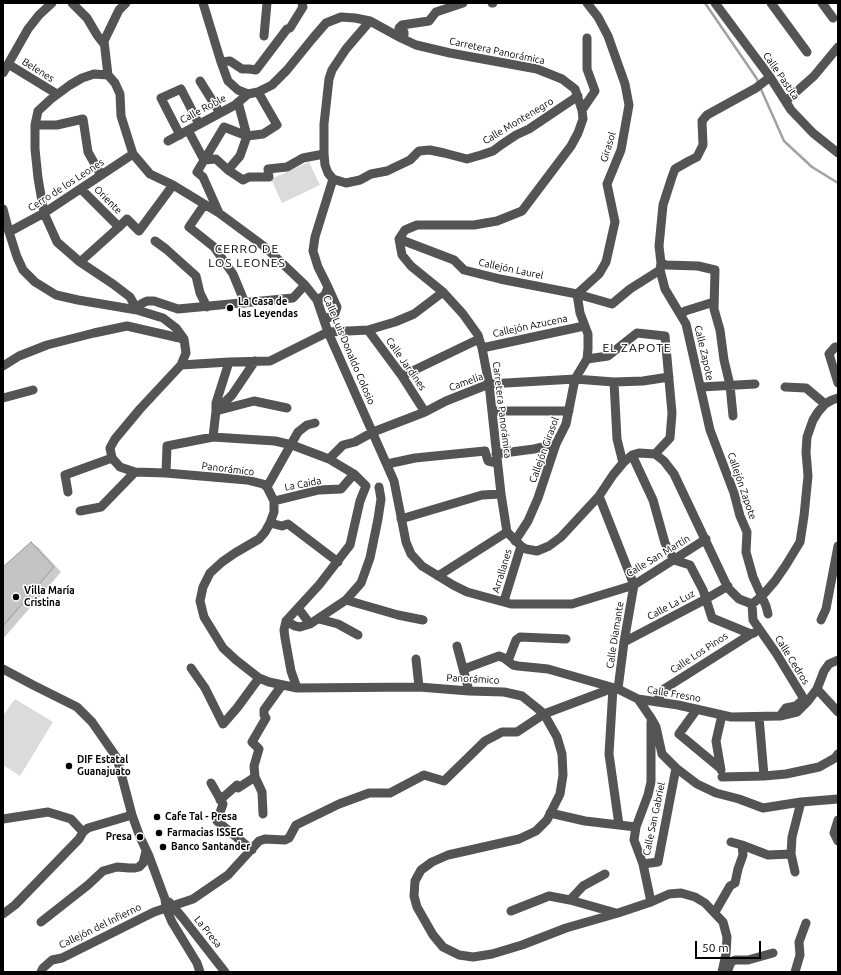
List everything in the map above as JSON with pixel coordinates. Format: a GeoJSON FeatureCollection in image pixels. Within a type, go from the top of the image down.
{"type":"FeatureCollection","features":[{"type":"Feature","properties":{"kind":"street"},"geometry":{"type":"LineString","coordinates":[[3,73],[28,29],[39,15],[52,3]]}},
{"type":"Feature","properties":{"kind":"street"},"geometry":{"type":"LineString","coordinates":[[72,3],[87,18],[104,44],[108,75],[94,74],[82,78],[57,94],[38,111],[35,125],[35,149],[44,213],[57,242],[80,262],[130,297],[137,310]]}},
{"type":"Feature","properties":{"kind":"street"},"geometry":{"type":"LineString","coordinates":[[104,44],[119,10],[126,3]]}},
{"type":"Feature","properties":{"kind":"street"},"geometry":{"type":"LineString","coordinates":[[264,36],[267,3]]}},
{"type":"Feature","properties":{"kind":"street"},"geometry":{"type":"LineString","coordinates":[[221,62],[230,61],[242,69],[256,70],[286,29],[290,28],[303,7],[302,3]]}},
{"type":"Feature","properties":{"kind":"street"},"geometry":{"type":"LineString","coordinates":[[401,38],[404,34],[400,28],[402,25],[429,21],[436,12],[463,3]]}},
{"type":"Feature","properties":{"kind":"street","name":"Girasol"},"geometry":{"type":"LineString","coordinates":[[577,294],[599,274],[606,262],[615,222],[607,184],[621,150],[629,105],[623,78],[608,36],[598,17],[587,3]]}},
{"type":"Feature","properties":{"kind":"street","name":"Calle Pastita"},"geometry":{"type":"LineString","coordinates":[[715,3],[792,110],[813,133],[838,153]]}},
{"type":"Feature","properties":{"kind":"street"},"geometry":{"type":"LineString","coordinates":[[772,3],[807,52]]}},
{"type":"Feature","properties":{"kind":"street"},"geometry":{"type":"LineString","coordinates":[[822,3],[833,18]]}},
{"type":"Feature","properties":{"kind":"street"},"geometry":{"type":"LineString","coordinates":[[204,4],[228,81],[238,90],[248,94]]}},
{"type":"Feature","properties":{"kind":"street","name":"Carretera Panorámica"},"geometry":{"type":"LineString","coordinates":[[248,94],[258,92],[272,85],[326,23],[341,17],[370,21],[416,45],[537,69],[562,79],[575,90],[582,110],[583,119],[578,133],[571,146],[522,211],[497,221],[474,225],[417,225],[406,230],[399,239],[402,255],[411,266],[443,292],[464,314],[478,335],[489,384],[501,494],[507,532]]}},
{"type":"Feature","properties":{"kind":"street"},"geometry":{"type":"LineString","coordinates":[[324,321],[335,313],[337,307],[318,267],[313,251],[315,237],[333,179],[328,173],[325,165],[324,154],[324,124],[330,79],[332,70],[346,49],[370,21]]}},
{"type":"Feature","properties":{"kind":"street"},"geometry":{"type":"LineString","coordinates":[[582,110],[595,91],[587,69],[586,38]]}},
{"type":"Feature","properties":{"kind":"street"},"geometry":{"type":"LineString","coordinates":[[786,101],[814,76],[838,47]]}},
{"type":"Feature","properties":{"kind":"street","name":"Belenes"},"geometry":{"type":"LineString","coordinates":[[8,64],[57,94]]}},
{"type":"Feature","properties":{"kind":"street","name":"Calle Luis Donaldo Colosio"},"geometry":{"type":"LineString","coordinates":[[108,75],[115,83],[120,94],[122,116],[133,154],[150,174],[174,185],[219,213],[265,247],[304,285],[317,300],[328,332],[394,481],[406,542],[411,554],[422,566],[453,586],[467,592],[504,601]]}},
{"type":"Feature","properties":{"kind":"street","name":"Calle Zapote"},"geometry":{"type":"LineString","coordinates":[[710,430],[686,324],[665,289],[660,266],[659,246],[663,206],[675,169],[697,157],[703,145],[702,121],[707,115],[756,88],[769,78]]}},
{"type":"Feature","properties":{"kind":"street"},"geometry":{"type":"LineString","coordinates":[[200,81],[220,113]]}},
{"type":"Feature","properties":{"kind":"street"},"geometry":{"type":"LineString","coordinates":[[180,135],[161,98],[181,89],[199,124]]}},
{"type":"Feature","properties":{"kind":"street"},"geometry":{"type":"LineString","coordinates":[[219,213],[203,177],[197,172],[224,127],[247,136],[263,134],[277,125],[258,92]]}},
{"type":"Feature","properties":{"kind":"street","name":"Calle Roble"},"geometry":{"type":"LineString","coordinates":[[168,141],[220,113],[248,94]]}},
{"type":"Feature","properties":{"kind":"street","name":"Calle Montenegro"},"geometry":{"type":"LineString","coordinates":[[333,179],[346,183],[360,180],[371,174],[388,171],[410,160],[419,152],[430,150],[467,159],[482,155],[493,151],[516,135],[529,129],[578,96]]}},
{"type":"Feature","properties":{"kind":"street"},"geometry":{"type":"LineString","coordinates":[[228,170],[240,156],[247,136],[238,102]]}},
{"type":"Feature","properties":{"kind":"street"},"geometry":{"type":"LineString","coordinates":[[35,125],[57,125],[84,119],[88,152],[101,175]]}},
{"type":"Feature","properties":{"kind":"street"},"geometry":{"type":"LineString","coordinates":[[188,130],[204,160]]}},
{"type":"Feature","properties":{"kind":"street","name":"Cerro de los Leones"},"geometry":{"type":"LineString","coordinates":[[9,232],[44,213],[133,154]]}},
{"type":"Feature","properties":{"kind":"street"},"geometry":{"type":"LineString","coordinates":[[204,160],[216,159],[228,170],[243,180],[249,177],[269,177],[268,169],[287,167],[303,158],[324,154]]}},
{"type":"Feature","properties":{"kind":"street"},"geometry":{"type":"LineString","coordinates":[[80,262],[127,219],[139,230],[174,185]]}},
{"type":"Feature","properties":{"kind":"street","name":"Oriente"},"geometry":{"type":"LineString","coordinates":[[81,189],[120,227]]}},
{"type":"Feature","properties":{"kind":"street"},"geometry":{"type":"LineString","coordinates":[[204,205],[189,228],[214,247],[233,274],[245,303]]}},
{"type":"Feature","properties":{"kind":"street"},"geometry":{"type":"LineString","coordinates":[[3,209],[17,257],[23,270],[35,282],[56,295],[137,310],[163,318],[176,328],[184,339],[186,353],[181,365],[140,409],[115,439],[110,448],[112,458],[65,475],[68,492]]}},
{"type":"Feature","properties":{"kind":"street","name":"Callejón Laurel"},"geometry":{"type":"LineString","coordinates":[[399,239],[454,260],[464,270],[500,279],[577,294]]}},
{"type":"Feature","properties":{"kind":"street"},"geometry":{"type":"LineString","coordinates":[[155,241],[196,276],[200,293],[207,307]]}},
{"type":"Feature","properties":{"kind":"street"},"geometry":{"type":"LineString","coordinates":[[655,454],[670,438],[672,413],[666,336],[636,334],[608,356],[587,359],[588,334],[580,312],[577,294],[612,304],[660,266],[698,266],[715,270],[714,309],[720,330],[724,360],[730,385],[733,416]]}},
{"type":"Feature","properties":{"kind":"street"},"geometry":{"type":"LineString","coordinates":[[137,310],[141,304],[147,301],[154,301],[168,305],[178,310],[293,298],[304,285]]}},
{"type":"Feature","properties":{"kind":"street"},"geometry":{"type":"LineString","coordinates":[[317,300],[324,295],[328,287]]}},
{"type":"Feature","properties":{"kind":"street"},"geometry":{"type":"LineString","coordinates":[[181,365],[270,361],[328,332],[368,330],[395,322],[414,314],[443,292]]}},
{"type":"Feature","properties":{"kind":"street"},"geometry":{"type":"LineString","coordinates":[[681,315],[685,311],[714,302]]}},
{"type":"Feature","properties":{"kind":"street"},"geometry":{"type":"LineString","coordinates":[[163,318],[168,305]]}},
{"type":"Feature","properties":{"kind":"street"},"geometry":{"type":"LineString","coordinates":[[3,366],[19,356],[47,345],[126,326],[184,339]]}},
{"type":"Feature","properties":{"kind":"street","name":"Callejón Azucena"},"geometry":{"type":"LineString","coordinates":[[402,376],[480,344],[584,326]]}},
{"type":"Feature","properties":{"kind":"street","name":"Calle Jardines"},"geometry":{"type":"LineString","coordinates":[[368,330],[402,376],[425,412]]}},
{"type":"Feature","properties":{"kind":"street"},"geometry":{"type":"LineString","coordinates":[[838,347],[835,347],[829,354],[838,383]]}},
{"type":"Feature","properties":{"kind":"street","name":"Callejón Girasol"},"geometry":{"type":"LineString","coordinates":[[518,544],[538,498],[556,444],[566,424],[574,379],[587,359]]}},
{"type":"Feature","properties":{"kind":"street"},"geometry":{"type":"LineString","coordinates":[[216,411],[232,395],[255,361]]}},
{"type":"Feature","properties":{"kind":"street"},"geometry":{"type":"LineString","coordinates":[[212,437],[216,403],[229,362]]}},
{"type":"Feature","properties":{"kind":"street","name":"Camelia"},"geometry":{"type":"LineString","coordinates":[[329,459],[343,445],[355,442],[373,432],[425,412],[446,401],[489,384],[574,379],[614,382],[643,381],[669,377]]}},
{"type":"Feature","properties":{"kind":"street"},"geometry":{"type":"LineString","coordinates":[[614,382],[617,439],[623,463]]}},
{"type":"Feature","properties":{"kind":"street"},"geometry":{"type":"LineString","coordinates":[[701,387],[755,384]]}},
{"type":"Feature","properties":{"kind":"street"},"geometry":{"type":"LineString","coordinates":[[785,387],[806,388],[825,404]]}},
{"type":"Feature","properties":{"kind":"street"},"geometry":{"type":"LineString","coordinates":[[3,398],[33,390]]}},
{"type":"Feature","properties":{"kind":"street"},"geometry":{"type":"LineString","coordinates":[[438,576],[507,532],[518,544],[526,549],[537,551],[549,546],[561,536],[598,496],[613,475],[632,455],[639,453],[655,454],[664,461],[674,474],[728,588],[739,599],[752,604],[762,596],[775,581],[800,542],[808,476],[806,452],[807,437],[813,420],[818,412],[825,404],[838,398]]}},
{"type":"Feature","properties":{"kind":"street"},"geometry":{"type":"LineString","coordinates":[[216,411],[254,400],[287,408]]}},
{"type":"Feature","properties":{"kind":"street"},"geometry":{"type":"LineString","coordinates":[[492,411],[569,411]]}},
{"type":"Feature","properties":{"kind":"street"},"geometry":{"type":"LineString","coordinates":[[274,501],[267,487],[298,432],[306,425],[315,424]]}},
{"type":"Feature","properties":{"kind":"street","name":"Callejón Zapote"},"geometry":{"type":"LineString","coordinates":[[710,430],[747,532],[746,552],[753,578],[762,596]]}},
{"type":"Feature","properties":{"kind":"street"},"geometry":{"type":"LineString","coordinates":[[166,473],[167,446],[212,437],[275,441],[292,445],[329,459],[354,474],[366,486],[379,487],[394,481]]}},
{"type":"Feature","properties":{"kind":"street"},"geometry":{"type":"LineString","coordinates":[[387,464],[415,458],[485,451],[488,461],[556,444]]}},
{"type":"Feature","properties":{"kind":"street"},"geometry":{"type":"LineString","coordinates":[[632,455],[653,500],[664,543],[674,560],[690,565],[703,590],[712,618],[751,634]]}},
{"type":"Feature","properties":{"kind":"street","name":"Panorámico"},"geometry":{"type":"LineString","coordinates":[[112,458],[120,467],[135,472],[166,473],[247,480],[263,484],[267,487]]}},
{"type":"Feature","properties":{"kind":"street"},"geometry":{"type":"LineString","coordinates":[[80,511],[101,507],[135,472]]}},
{"type":"Feature","properties":{"kind":"street","name":"La Caida"},"geometry":{"type":"LineString","coordinates":[[274,501],[320,490],[341,490],[354,474]]}},
{"type":"Feature","properties":{"kind":"street"},"geometry":{"type":"LineString","coordinates":[[298,688],[291,671],[284,638],[286,621],[319,585],[350,546],[360,501],[366,486]]}},
{"type":"Feature","properties":{"kind":"street"},"geometry":{"type":"LineString","coordinates":[[286,621],[300,627],[310,624],[346,600],[362,583],[370,558],[378,519],[381,499],[379,487]]}},
{"type":"Feature","properties":{"kind":"street"},"geometry":{"type":"LineString","coordinates":[[401,519],[482,495],[501,494]]}},
{"type":"Feature","properties":{"kind":"street"},"geometry":{"type":"LineString","coordinates":[[598,496],[634,585]]}},
{"type":"Feature","properties":{"kind":"street","name":"Panorámico"},"geometry":{"type":"LineString","coordinates":[[274,501],[274,512],[270,523],[260,539],[222,562],[210,574],[203,587],[200,601],[204,617],[223,648],[236,660],[259,678],[269,682],[298,688],[419,687],[504,692],[522,696],[544,714],[557,737],[562,754],[563,775],[560,794],[547,820],[536,831],[519,839],[448,855],[432,862],[421,870],[415,881],[414,896],[417,907],[433,935],[443,947],[459,955],[473,957],[492,954],[522,945],[566,928],[651,902],[669,894],[681,893],[695,897],[705,903],[723,922],[726,937],[726,954],[722,972]]}},
{"type":"Feature","properties":{"kind":"street"},"geometry":{"type":"LineString","coordinates":[[270,523],[282,526],[288,524],[338,562]]}},
{"type":"Feature","properties":{"kind":"street","name":"Calle San Martín"},"geometry":{"type":"LineString","coordinates":[[504,601],[511,604],[572,604],[634,585],[706,539]]}},
{"type":"Feature","properties":{"kind":"street","name":"Arrallanes"},"geometry":{"type":"LineString","coordinates":[[504,601],[518,544]]}},
{"type":"Feature","properties":{"kind":"street"},"geometry":{"type":"LineString","coordinates":[[821,620],[826,609],[838,546]]}},
{"type":"Feature","properties":{"kind":"street","name":"Calle Diamante"},"geometry":{"type":"LineString","coordinates":[[619,825],[609,754],[616,688],[634,585]]}},
{"type":"Feature","properties":{"kind":"street","name":"Calle La Luz"},"geometry":{"type":"LineString","coordinates":[[624,642],[728,586]]}},
{"type":"Feature","properties":{"kind":"street"},"geometry":{"type":"LineString","coordinates":[[762,596],[768,614]]}},
{"type":"Feature","properties":{"kind":"street"},"geometry":{"type":"LineString","coordinates":[[346,600],[398,615],[423,620]]}},
{"type":"Feature","properties":{"kind":"street","name":"Calle Cedros"},"geometry":{"type":"LineString","coordinates":[[752,604],[753,620],[776,653],[804,699],[796,706],[786,708],[780,716]]}},
{"type":"Feature","properties":{"kind":"street"},"geometry":{"type":"LineString","coordinates":[[298,608],[310,624]]}},
{"type":"Feature","properties":{"kind":"street"},"geometry":{"type":"LineString","coordinates":[[319,618],[338,624],[358,635]]}},
{"type":"Feature","properties":{"kind":"street","name":"Calle Los Pinos"},"geometry":{"type":"LineString","coordinates":[[656,702],[664,689],[751,634],[761,631]]}},
{"type":"Feature","properties":{"kind":"street"},"geometry":{"type":"LineString","coordinates":[[508,661],[516,640],[520,637],[566,639]]}},
{"type":"Feature","properties":{"kind":"street"},"geometry":{"type":"LineString","coordinates":[[457,646],[469,691]]}},
{"type":"Feature","properties":{"kind":"street","name":"Calle Fresno"},"geometry":{"type":"LineString","coordinates":[[464,668],[499,656],[513,665],[548,669],[616,688],[638,699],[678,705],[731,717],[759,717],[780,716],[797,712],[808,701],[816,689],[824,670],[830,664],[838,660]]}},
{"type":"Feature","properties":{"kind":"street"},"geometry":{"type":"LineString","coordinates":[[416,658],[419,687]]}},
{"type":"Feature","properties":{"kind":"street"},"geometry":{"type":"LineString","coordinates":[[191,668],[205,688],[223,724],[259,678]]}},
{"type":"Feature","properties":{"kind":"street"},"geometry":{"type":"LineString","coordinates":[[3,669],[77,708],[92,722],[117,758],[132,815],[168,904],[172,922],[197,963],[200,972]]}},
{"type":"Feature","properties":{"kind":"street"},"geometry":{"type":"LineString","coordinates":[[263,814],[262,792],[255,777],[254,766],[259,749],[252,742],[266,718],[264,715],[264,710],[282,685]]}},
{"type":"Feature","properties":{"kind":"street"},"geometry":{"type":"LineString","coordinates":[[544,714],[616,688]]}},
{"type":"Feature","properties":{"kind":"street"},"geometry":{"type":"LineString","coordinates":[[816,689],[838,712]]}},
{"type":"Feature","properties":{"kind":"street"},"geometry":{"type":"LineString","coordinates":[[638,699],[656,727],[662,754],[676,768],[697,784],[716,793],[764,808],[801,802],[838,799]]}},
{"type":"Feature","properties":{"kind":"street"},"geometry":{"type":"LineString","coordinates":[[697,709],[679,734],[721,773],[764,776],[786,774],[819,767],[835,758],[838,754]]}},
{"type":"Feature","properties":{"kind":"street","name":"Callejón del Infierno"},"geometry":{"type":"LineString","coordinates":[[41,972],[43,968],[52,960],[62,958],[168,904],[193,899],[228,875],[259,841],[265,839],[285,840],[289,838],[296,825],[339,804],[369,793],[390,793],[424,775],[444,781],[485,741],[502,732],[517,732],[544,714]]}},
{"type":"Feature","properties":{"kind":"street"},"geometry":{"type":"LineString","coordinates":[[716,793],[721,773],[716,741],[722,715]]}},
{"type":"Feature","properties":{"kind":"street"},"geometry":{"type":"LineString","coordinates":[[759,717],[764,776]]}},
{"type":"Feature","properties":{"kind":"street"},"geometry":{"type":"LineString","coordinates":[[651,718],[651,782],[648,795],[636,827],[634,840],[643,864],[651,902]]}},
{"type":"Feature","properties":{"kind":"street","name":"Calle San Gabriel"},"geometry":{"type":"LineString","coordinates":[[643,864],[658,862],[676,768]]}},
{"type":"Feature","properties":{"kind":"street"},"geometry":{"type":"LineString","coordinates":[[220,800],[237,785],[238,788],[255,777]]}},
{"type":"Feature","properties":{"kind":"street"},"geometry":{"type":"LineString","coordinates":[[211,783],[223,804],[217,821],[252,850]]}},
{"type":"Feature","properties":{"kind":"street"},"geometry":{"type":"LineString","coordinates":[[795,872],[791,854],[792,837],[801,802]]}},
{"type":"Feature","properties":{"kind":"street"},"geometry":{"type":"LineString","coordinates":[[3,819],[48,812],[71,819],[82,832]]}},
{"type":"Feature","properties":{"kind":"street"},"geometry":{"type":"LineString","coordinates":[[550,813],[585,821],[636,827]]}},
{"type":"Feature","properties":{"kind":"street"},"geometry":{"type":"LineString","coordinates":[[3,914],[14,906],[79,839],[82,832],[88,828],[132,815]]}},
{"type":"Feature","properties":{"kind":"street"},"geometry":{"type":"LineString","coordinates":[[838,820],[834,833],[838,841]]}},
{"type":"Feature","properties":{"kind":"street"},"geometry":{"type":"LineString","coordinates":[[731,842],[768,855],[791,854]]}},
{"type":"Feature","properties":{"kind":"street"},"geometry":{"type":"LineString","coordinates":[[714,912],[730,886],[735,883],[743,854],[742,845]]}},
{"type":"Feature","properties":{"kind":"street"},"geometry":{"type":"LineString","coordinates":[[41,922],[88,885],[103,871],[117,867],[139,867],[143,863],[146,851]]}},
{"type":"Feature","properties":{"kind":"street"},"geometry":{"type":"LineString","coordinates":[[570,900],[583,886],[605,874]]}},
{"type":"Feature","properties":{"kind":"street"},"geometry":{"type":"LineString","coordinates":[[511,911],[549,896],[618,913]]}},
{"type":"Feature","properties":{"kind":"street","name":"La Presa"},"geometry":{"type":"LineString","coordinates":[[168,904],[226,972]]}},
{"type":"Feature","properties":{"kind":"street"},"geometry":{"type":"LineString","coordinates":[[795,972],[800,955],[799,942],[806,923]]}},
{"type":"Feature","properties":{"kind":"street"},"geometry":{"type":"LineString","coordinates":[[722,972],[728,970],[732,962],[735,960],[748,960],[773,953]]}},
{"type":"Feature","properties":{"kind":"shaded area"},"geometry":{"type":"Polygon","coordinates":[[[309,162],[320,185],[282,203],[271,179],[309,162]]]}},
{"type":"Feature","properties":{"kind":"shaded area"},"geometry":{"type":"Polygon","coordinates":[[[15,699],[53,722],[20,776],[3,765],[3,716],[15,699]]]}},
{"type":"Feature","properties":{"kind":"building","name":"Villa María Cristina"},"geometry":{"type":"Polygon","coordinates":[[[31,542],[54,567],[3,626],[3,567],[31,542]]]}},
{"type":"Feature","properties":{"kind":"waterway"},"geometry":{"type":"LineString","coordinates":[[705,3],[758,82]]}},
{"type":"Feature","properties":{"kind":"waterway"},"geometry":{"type":"LineString","coordinates":[[760,87],[784,141],[812,167],[838,183]]}},
{"type":"Feature","properties":{"kind":"place","name":"La Casa de las Leyendas"},"geometry":{"type":"Point","coordinates":[230,308]}},
{"type":"Feature","properties":{"kind":"place","name":"Villa María Cristina"},"geometry":{"type":"Point","coordinates":[16,597]}},
{"type":"Feature","properties":{"kind":"place","name":"DIF Estatal Guanajuato"},"geometry":{"type":"Point","coordinates":[69,766]}},
{"type":"Feature","properties":{"kind":"place","name":"Cafe Tal - Presa"},"geometry":{"type":"Point","coordinates":[157,817]}},
{"type":"Feature","properties":{"kind":"place","name":"Farmacias ISSEG"},"geometry":{"type":"Point","coordinates":[159,833]}},
{"type":"Feature","properties":{"kind":"place","name":"Presa"},"geometry":{"type":"Point","coordinates":[140,837]}},
{"type":"Feature","properties":{"kind":"place","name":"Banco Santander"},"geometry":{"type":"Point","coordinates":[163,847]}},
{"type":"Feature","properties":{"kind":"district","name":"CERRO DE LOS LEONES"},"geometry":{"type":"Point","coordinates":[247,256]}},
{"type":"Feature","properties":{"kind":"district","name":"EL ZAPOTE"},"geometry":{"type":"Point","coordinates":[637,348]}}]}
